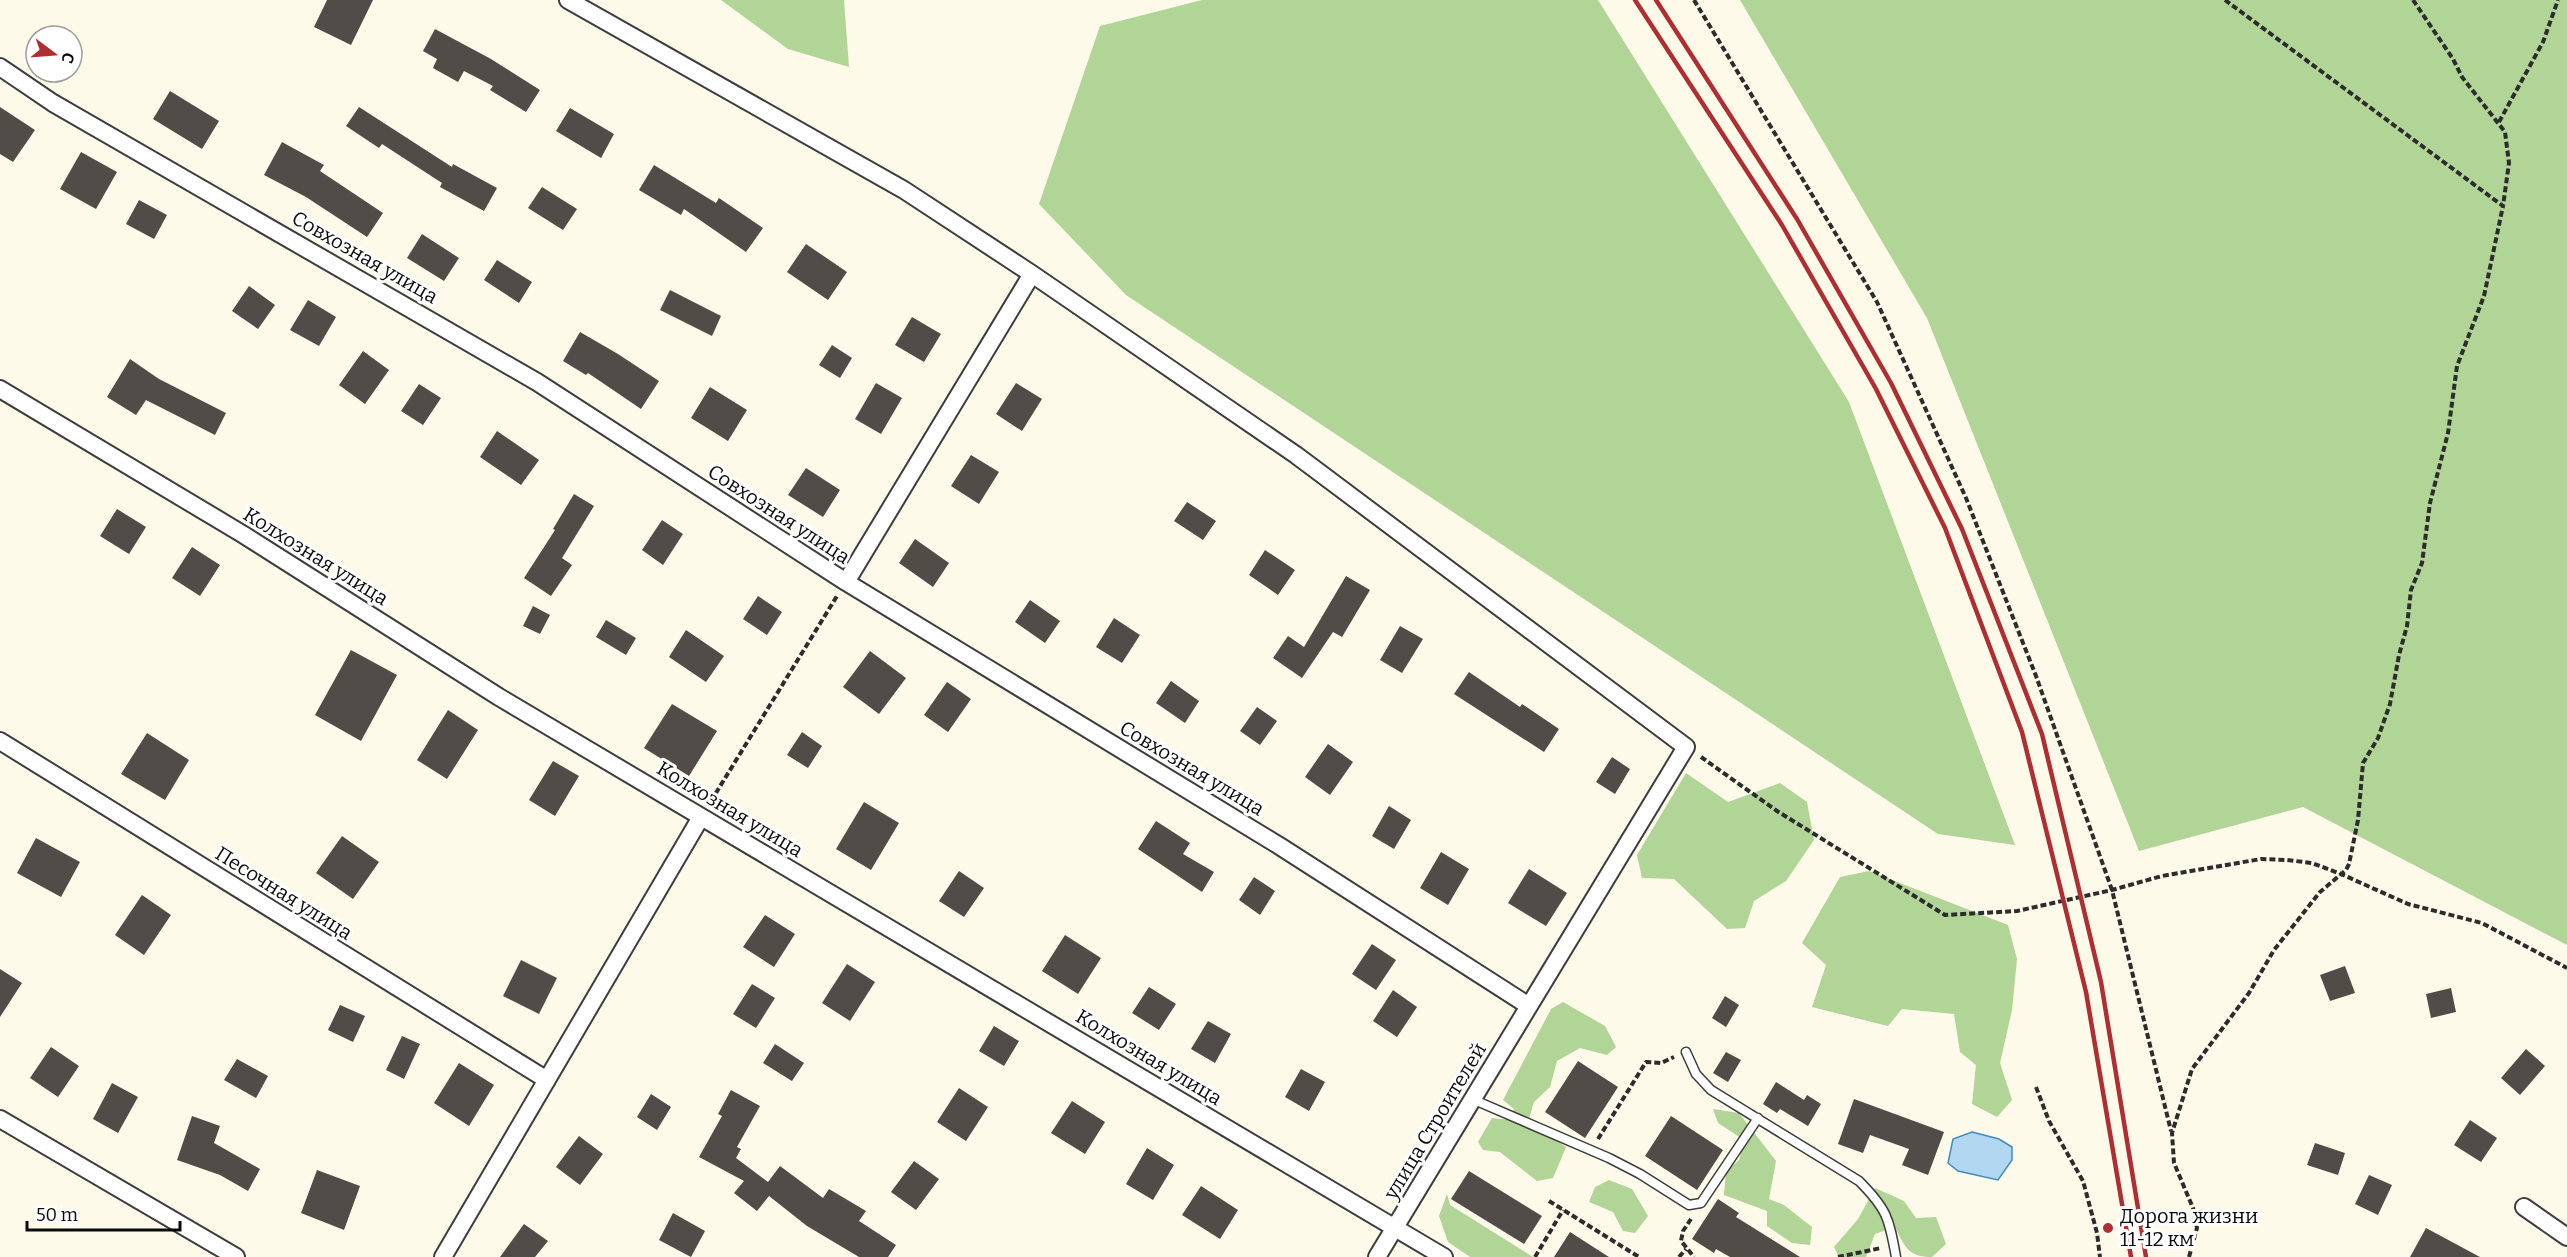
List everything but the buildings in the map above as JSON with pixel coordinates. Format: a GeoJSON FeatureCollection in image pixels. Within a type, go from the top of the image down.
{"type":"FeatureCollection","features":[{"type":"Feature","properties":{"kind":"street"},"geometry":{"type":"LineString","coordinates":[[568,0],[904,190],[1032,274],[1296,455],[1686,747]]}},
{"type":"Feature","properties":{"kind":"street","name":"Совхозная улица"},"geometry":{"type":"LineString","coordinates":[[0,67],[53,103],[537,382],[846,582],[1278,845],[1529,1006]]}},
{"type":"Feature","properties":{"kind":"street"},"geometry":{"type":"LineString","coordinates":[[846,582],[1032,274]]}},
{"type":"Feature","properties":{"kind":"street","name":"Колхозная улица"},"geometry":{"type":"LineString","coordinates":[[0,389],[244,535],[499,697],[1444,1257]]}},
{"type":"Feature","properties":{"kind":"street","name":"Песочная улица"},"geometry":{"type":"LineString","coordinates":[[0,741],[547,1080]]}},
{"type":"Feature","properties":{"kind":"street","name":"улица Строителей"},"geometry":{"type":"LineString","coordinates":[[1377,1257],[1686,747]]}},
{"type":"Feature","properties":{"kind":"street"},"geometry":{"type":"LineString","coordinates":[[443,1257],[701,817]]}},
{"type":"Feature","properties":{"kind":"street"},"geometry":{"type":"LineString","coordinates":[[0,1119],[236,1257]]}},
{"type":"Feature","properties":{"kind":"street"},"geometry":{"type":"LineString","coordinates":[[2524,1207],[2567,1237]]}},
{"type":"Feature","properties":{"kind":"lane"},"geometry":{"type":"LineString","coordinates":[[1686,1052],[1696,1074],[1711,1090],[1859,1181],[1880,1201],[1890,1224],[1896,1257]]}},
{"type":"Feature","properties":{"kind":"lane"},"geometry":{"type":"LineString","coordinates":[[1472,1099],[1591,1150],[1640,1174],[1689,1205],[1701,1203],[1758,1118]]}},
{"type":"Feature","properties":{"kind":"path"},"geometry":{"type":"LineString","coordinates":[[1694,0],[1877,302],[1966,498],[2036,676],[2112,890],[2172,1133],[2174,1164],[2193,1208],[2197,1228],[2189,1257]]}},
{"type":"Feature","properties":{"kind":"path"},"geometry":{"type":"LineString","coordinates":[[2225,0],[2503,207]]}},
{"type":"Feature","properties":{"kind":"path"},"geometry":{"type":"LineString","coordinates":[[2172,1133],[2192,1069],[2249,993],[2274,950],[2320,891],[2342,874],[2349,864],[2353,850],[2363,763],[2378,738],[2390,704],[2397,663],[2407,626],[2411,590],[2421,563],[2430,502],[2448,433],[2457,366],[2484,296],[2503,207],[2509,163],[2508,144],[2499,122],[2462,77],[2454,58],[2413,0]]}},
{"type":"Feature","properties":{"kind":"path"},"geometry":{"type":"LineString","coordinates":[[2499,122],[2544,42],[2558,0]]}},
{"type":"Feature","properties":{"kind":"path"},"geometry":{"type":"LineString","coordinates":[[701,817],[846,582]]}},
{"type":"Feature","properties":{"kind":"path"},"geometry":{"type":"LineString","coordinates":[[1686,747],[1777,812],[1945,915],[2017,911],[2112,890],[2162,876],[2261,859],[2312,863],[2408,904],[2482,923],[2567,968]]}},
{"type":"Feature","properties":{"kind":"path"},"geometry":{"type":"LineString","coordinates":[[1591,1150],[1646,1062],[1661,1063],[1666,1060]]}},
{"type":"Feature","properties":{"kind":"path"},"geometry":{"type":"LineString","coordinates":[[2036,1087],[2049,1121],[2083,1180],[2097,1233],[2100,1257]]}},
{"type":"Feature","properties":{"kind":"path"},"geometry":{"type":"LineString","coordinates":[[1549,1201],[1639,1257]]}},
{"type":"Feature","properties":{"kind":"path"},"geometry":{"type":"LineString","coordinates":[[1694,1257],[1681,1241],[1683,1231],[1701,1203]]}},
{"type":"Feature","properties":{"kind":"path"},"geometry":{"type":"LineString","coordinates":[[1535,1257],[1563,1210]]}},
{"type":"Feature","properties":{"kind":"path"},"geometry":{"type":"LineString","coordinates":[[1838,1257],[1894,1246]]}},
{"type":"Feature","properties":{"kind":"path"},"geometry":{"type":"LineString","coordinates":[[1679,1257],[1686,1249]]}},
{"type":"Feature","properties":{"kind":"green space"},"geometry":{"type":"Polygon","coordinates":[[[721,0],[844,0],[849,67],[788,49],[721,0]]]}},
{"type":"Feature","properties":{"kind":"green space"},"geometry":{"type":"Polygon","coordinates":[[[1202,0],[1598,0],[1849,402],[2015,845],[1938,834],[1126,295],[1039,204],[1100,26],[1202,0]]]}},
{"type":"Feature","properties":{"kind":"green space"},"geometry":{"type":"Polygon","coordinates":[[[1740,0],[2567,0],[2567,945],[2303,807],[2139,851],[1927,318],[1740,0]]]}},
{"type":"Feature","properties":{"kind":"green space"},"geometry":{"type":"Polygon","coordinates":[[[1686,773],[1728,802],[1780,783],[1807,802],[1814,840],[1786,881],[1754,901],[1745,928],[1727,929],[1674,879],[1642,878],[1637,855],[1686,773]]]}},
{"type":"Feature","properties":{"kind":"green space"},"geometry":{"type":"Polygon","coordinates":[[[1869,871],[2008,925],[2017,959],[2012,1010],[2000,1063],[2012,1100],[1997,1117],[1972,1104],[1976,1065],[1960,1052],[1954,1014],[1902,1009],[1888,1026],[1812,1007],[1826,965],[1802,943],[1840,877],[1869,871]]]}},
{"type":"Feature","properties":{"kind":"green space"},"geometry":{"type":"Polygon","coordinates":[[[1563,1002],[1605,1026],[1616,1047],[1607,1055],[1580,1048],[1557,1061],[1550,1087],[1534,1102],[1528,1122],[1566,1147],[1553,1178],[1537,1181],[1500,1152],[1483,1150],[1478,1142],[1492,1118],[1510,1120],[1514,1109],[1503,1100],[1551,1009],[1563,1002]]]}},
{"type":"Feature","properties":{"kind":"green space"},"geometry":{"type":"Polygon","coordinates":[[[1713,1109],[1739,1113],[1776,1161],[1769,1199],[1784,1205],[1812,1227],[1810,1245],[1792,1243],[1767,1226],[1767,1211],[1724,1195],[1726,1171],[1739,1160],[1744,1140],[1718,1123],[1713,1109]]]}},
{"type":"Feature","properties":{"kind":"green space"},"geometry":{"type":"Polygon","coordinates":[[[1609,1180],[1632,1189],[1648,1216],[1635,1233],[1623,1231],[1613,1212],[1589,1202],[1595,1187],[1609,1180]]]}},
{"type":"Feature","properties":{"kind":"green space"},"geometry":{"type":"Polygon","coordinates":[[[1875,1188],[1904,1201],[1916,1218],[1936,1217],[1946,1244],[1932,1257],[1912,1253],[1895,1227],[1875,1234],[1866,1257],[1839,1257],[1834,1247],[1858,1219],[1875,1188]]]}},
{"type":"Feature","properties":{"kind":"green space"},"geometry":{"type":"Polygon","coordinates":[[[1447,1194],[1450,1205],[1533,1257],[1470,1257],[1448,1242],[1439,1216],[1447,1194]]]}},
{"type":"Feature","properties":{"kind":"water"},"geometry":{"type":"Polygon","coordinates":[[[1972,1132],[1999,1139],[2012,1147],[2012,1160],[1998,1180],[1958,1171],[1948,1163],[1953,1139],[1972,1132]]]}},
{"type":"Feature","properties":{"kind":"railway"},"geometry":{"type":"LineString","coordinates":[[1635,0],[1782,225],[1876,389],[1945,528],[2022,732],[2086,992],[2131,1257]]}},
{"type":"Feature","properties":{"kind":"railway"},"geometry":{"type":"LineString","coordinates":[[1656,0],[1797,219],[1891,383],[1962,529],[2042,734],[2101,982],[2146,1257]]}},
{"type":"Feature","properties":{"kind":"place","name":"Дорога жизни 11-12 км"},"geometry":{"type":"Point","coordinates":[2108,1228]}}]}
